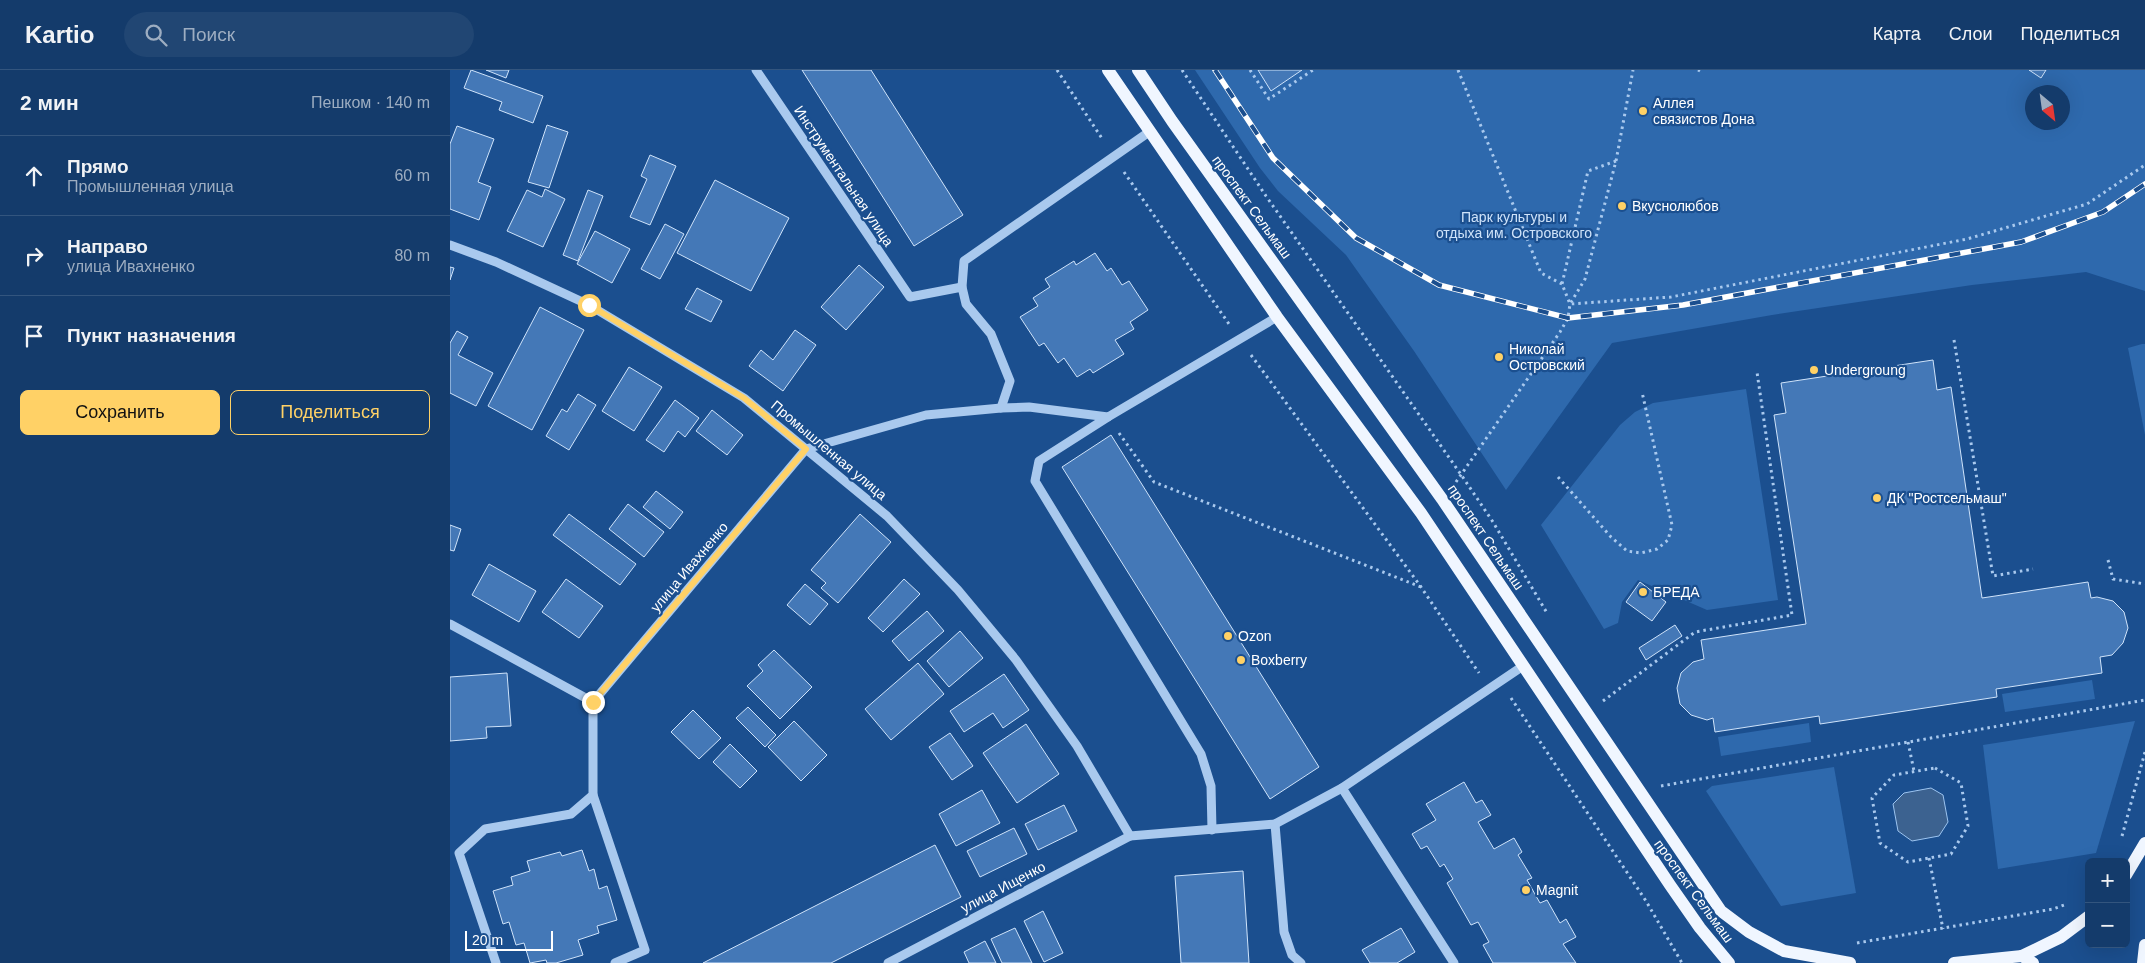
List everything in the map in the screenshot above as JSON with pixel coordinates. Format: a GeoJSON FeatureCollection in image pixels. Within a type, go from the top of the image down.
{"type":"FeatureCollection","features":[{"type":"Feature","properties":{"kind":"main road","name":"проспект Сельмаш"},"geometry":{"type":"LineString","coordinates":[[1108,70],[1277,317],[1421,514],[1670,885],[1700,928],[1729,963]]}},
{"type":"Feature","properties":{"kind":"main road","name":"проспект Сельмаш"},"geometry":{"type":"LineString","coordinates":[[1138,70],[1172,121],[1442,499],[1721,910],[1749,932],[1784,951],[1850,963]]}},
{"type":"Feature","properties":{"kind":"main road"},"geometry":{"type":"LineString","coordinates":[[2130,868],[2145,843]]}},
{"type":"Feature","properties":{"kind":"main road"},"geometry":{"type":"LineString","coordinates":[[1954,963],[2022,956],[2062,938],[2085,919]]}},
{"type":"Feature","properties":{"kind":"main road"},"geometry":{"type":"LineString","coordinates":[[2143,963],[2145,945]]}},
{"type":"Feature","properties":{"kind":"main road"},"geometry":{"type":"LineString","coordinates":[[2022,956],[2033,963]]}},
{"type":"Feature","properties":{"kind":"street","name":"Инструментальная улица"},"geometry":{"type":"LineString","coordinates":[[756,70],[910,297],[962,287]]}},
{"type":"Feature","properties":{"kind":"street"},"geometry":{"type":"LineString","coordinates":[[1001,408],[1010,381],[991,334],[966,304],[962,287],[964,261],[1149,132]]}},
{"type":"Feature","properties":{"kind":"street","name":"Промышленная улица"},"geometry":{"type":"LineString","coordinates":[[450,245],[496,262],[589,305],[744,398],[887,516],[958,590],[1016,660],[1077,746],[1130,836]]}},
{"type":"Feature","properties":{"kind":"street"},"geometry":{"type":"LineString","coordinates":[[1212,830],[1211,786],[1201,754],[1034,481],[1039,461],[1108,417],[1277,317]]}},
{"type":"Feature","properties":{"kind":"street"},"geometry":{"type":"LineString","coordinates":[[806,449],[926,415],[1029,407],[1108,417]]}},
{"type":"Feature","properties":{"kind":"street","name":"улица Ивахненко"},"geometry":{"type":"LineString","coordinates":[[593,702],[806,449]]}},
{"type":"Feature","properties":{"kind":"street"},"geometry":{"type":"LineString","coordinates":[[450,624],[593,702],[593,795],[645,950],[615,963]]}},
{"type":"Feature","properties":{"kind":"street"},"geometry":{"type":"LineString","coordinates":[[1130,836],[1274,824],[1342,788],[1523,666]]}},
{"type":"Feature","properties":{"kind":"street"},"geometry":{"type":"LineString","coordinates":[[1342,788],[1454,963]]}},
{"type":"Feature","properties":{"kind":"street"},"geometry":{"type":"LineString","coordinates":[[496,963],[458,853],[485,829],[571,814],[593,795]]}},
{"type":"Feature","properties":{"kind":"street"},"geometry":{"type":"LineString","coordinates":[[1274,824],[1284,932],[1292,955],[1301,963]]}},
{"type":"Feature","properties":{"kind":"street","name":"улица Ищенко"},"geometry":{"type":"LineString","coordinates":[[888,963],[1130,836]]}},
{"type":"Feature","properties":{"kind":"path"},"geometry":{"type":"LineString","coordinates":[[1057,70],[1114,157],[1239,339],[1421,587],[1489,688]]}},
{"type":"Feature","properties":{"kind":"path"},"geometry":{"type":"LineString","coordinates":[[1182,70],[1266,196],[1493,522],[1549,615]]}},
{"type":"Feature","properties":{"kind":"path"},"geometry":{"type":"LineString","coordinates":[[1250,70],[1269,99],[1312,70]]}},
{"type":"Feature","properties":{"kind":"path"},"geometry":{"type":"LineString","coordinates":[[1458,70],[1541,273],[1562,284]]}},
{"type":"Feature","properties":{"kind":"path"},"geometry":{"type":"LineString","coordinates":[[1442,499],[1462,476],[1560,332],[1568,318],[1570,304],[1585,280],[1616,161],[1633,70]]}},
{"type":"Feature","properties":{"kind":"path"},"geometry":{"type":"LineString","coordinates":[[1570,304],[1562,284],[1588,171],[1616,161]]}},
{"type":"Feature","properties":{"kind":"path"},"geometry":{"type":"LineString","coordinates":[[1570,304],[1671,297],[1967,239],[2087,204],[2145,165]]}},
{"type":"Feature","properties":{"kind":"path"},"geometry":{"type":"LineString","coordinates":[[1954,340],[1993,576],[2033,569]]}},
{"type":"Feature","properties":{"kind":"path"},"geometry":{"type":"LineString","coordinates":[[1602,702],[1695,632],[1792,615],[1757,372]]}},
{"type":"Feature","properties":{"kind":"path"},"geometry":{"type":"LineString","coordinates":[[1558,478],[1611,537],[1628,551],[1641,553],[1657,549],[1668,540],[1672,525],[1642,392]]}},
{"type":"Feature","properties":{"kind":"path"},"geometry":{"type":"LineString","coordinates":[[1108,417],[1154,482],[1421,587]]}},
{"type":"Feature","properties":{"kind":"path"},"geometry":{"type":"LineString","coordinates":[[2108,560],[2112,579],[2145,584]]}},
{"type":"Feature","properties":{"kind":"path"},"geometry":{"type":"LineString","coordinates":[[1499,681],[1646,900],[1682,963]]}},
{"type":"Feature","properties":{"kind":"path"},"geometry":{"type":"LineString","coordinates":[[1598,695],[1607,709]]}},
{"type":"Feature","properties":{"kind":"path"},"geometry":{"type":"LineString","coordinates":[[1664,794],[1659,786],[2145,700]]}},
{"type":"Feature","properties":{"kind":"path"},"geometry":{"type":"LineString","coordinates":[[1908,742],[1914,771]]}},
{"type":"Feature","properties":{"kind":"path"},"geometry":{"type":"LineString","coordinates":[[2120,843],[2145,752]]}},
{"type":"Feature","properties":{"kind":"path"},"geometry":{"type":"LineString","coordinates":[[1935,768],[1961,783],[1968,826],[1951,854],[1908,862],[1880,843],[1872,798],[1894,775],[1914,771],[1935,768]]}},
{"type":"Feature","properties":{"kind":"path"},"geometry":{"type":"LineString","coordinates":[[1929,858],[1943,929]]}},
{"type":"Feature","properties":{"kind":"path"},"geometry":{"type":"LineString","coordinates":[[1855,943],[2053,909],[2075,901]]}},
{"type":"Feature","properties":{"kind":"green space","name":"Парк культуры и отдыха им. Островского"},"geometry":{"type":"Polygon","coordinates":[[[1195,70],[2145,70],[2145,291],[2086,272],[1972,285],[1772,315],[1612,343],[1506,490],[1414,351],[1346,255],[1278,191],[1260,168],[1195,70]]]}},
{"type":"Feature","properties":{"kind":"green space"},"geometry":{"type":"Polygon","coordinates":[[[2145,344],[2145,435],[2128,348],[2145,344]]]}},
{"type":"Feature","properties":{"kind":"green space"},"geometry":{"type":"Polygon","coordinates":[[[1746,389],[1778,600],[1707,610],[1638,580],[1622,602],[1618,623],[1604,629],[1541,525],[1620,425],[1635,412],[1653,403],[1746,389]]]}},
{"type":"Feature","properties":{"kind":"green space"},"geometry":{"type":"Polygon","coordinates":[[[2092,680],[2095,699],[2005,712],[2002,694],[2092,680]]]}},
{"type":"Feature","properties":{"kind":"green space"},"geometry":{"type":"Polygon","coordinates":[[[2135,721],[2096,853],[1998,869],[1983,745],[2135,721]]]}},
{"type":"Feature","properties":{"kind":"green space"},"geometry":{"type":"Polygon","coordinates":[[[1809,723],[1811,742],[1721,756],[1718,737],[1809,723]]]}},
{"type":"Feature","properties":{"kind":"green space"},"geometry":{"type":"Polygon","coordinates":[[[1834,767],[1856,893],[1781,906],[1706,791],[1712,786],[1834,767]]]}},
{"type":"Feature","properties":{"kind":"shaded area"},"geometry":{"type":"Polygon","coordinates":[[[1931,788],[1943,795],[1948,822],[1939,836],[1912,841],[1898,831],[1893,804],[1904,793],[1931,788]]]}},
{"type":"Feature","properties":{"kind":"building"},"geometry":{"type":"Polygon","coordinates":[[[471,70],[543,96],[533,123],[499,110],[502,102],[464,88],[471,70]]]}},
{"type":"Feature","properties":{"kind":"building"},"geometry":{"type":"Polygon","coordinates":[[[486,70],[509,70],[506,78],[486,70]]]}},
{"type":"Feature","properties":{"kind":"building"},"geometry":{"type":"Polygon","coordinates":[[[802,70],[871,70],[963,215],[914,246],[802,70]]]}},
{"type":"Feature","properties":{"kind":"building"},"geometry":{"type":"Polygon","coordinates":[[[1258,70],[1302,70],[1271,91],[1258,70]]]}},
{"type":"Feature","properties":{"kind":"building"},"geometry":{"type":"Polygon","coordinates":[[[2029,70],[2046,70],[2041,78],[2029,70]]]}},
{"type":"Feature","properties":{"kind":"building"},"geometry":{"type":"Polygon","coordinates":[[[547,125],[568,132],[549,188],[528,182],[547,125]]]}},
{"type":"Feature","properties":{"kind":"building"},"geometry":{"type":"Polygon","coordinates":[[[457,126],[494,139],[478,182],[491,187],[479,220],[450,209],[450,144],[457,126]]]}},
{"type":"Feature","properties":{"kind":"building"},"geometry":{"type":"Polygon","coordinates":[[[650,155],[676,166],[650,225],[630,217],[647,179],[641,176],[650,155]]]}},
{"type":"Feature","properties":{"kind":"building"},"geometry":{"type":"Polygon","coordinates":[[[715,180],[789,218],[751,291],[677,253],[715,180]]]}},
{"type":"Feature","properties":{"kind":"building"},"geometry":{"type":"Polygon","coordinates":[[[545,189],[565,199],[543,247],[507,231],[527,190],[542,197],[545,189]]]}},
{"type":"Feature","properties":{"kind":"building"},"geometry":{"type":"Polygon","coordinates":[[[588,190],[603,196],[578,261],[563,255],[588,190]]]}},
{"type":"Feature","properties":{"kind":"building"},"geometry":{"type":"Polygon","coordinates":[[[665,224],[684,234],[660,279],[641,269],[665,224]]]}},
{"type":"Feature","properties":{"kind":"building"},"geometry":{"type":"Polygon","coordinates":[[[595,231],[630,249],[612,283],[577,264],[595,231]]]}},
{"type":"Feature","properties":{"kind":"building"},"geometry":{"type":"Polygon","coordinates":[[[1095,253],[1107,271],[1111,268],[1122,285],[1129,281],[1148,310],[1130,322],[1134,329],[1115,340],[1124,354],[1093,373],[1090,369],[1077,377],[1064,358],[1058,363],[1044,343],[1039,346],[1020,317],[1038,306],[1033,298],[1050,287],[1045,279],[1074,261],[1076,265],[1095,253]]]}},
{"type":"Feature","properties":{"kind":"building"},"geometry":{"type":"Polygon","coordinates":[[[859,265],[884,287],[846,330],[821,307],[859,265]]]}},
{"type":"Feature","properties":{"kind":"building"},"geometry":{"type":"Polygon","coordinates":[[[450,267],[454,268],[450,280],[450,267]]]}},
{"type":"Feature","properties":{"kind":"building"},"geometry":{"type":"Polygon","coordinates":[[[697,288],[722,301],[711,322],[685,309],[697,288]]]}},
{"type":"Feature","properties":{"kind":"building"},"geometry":{"type":"Polygon","coordinates":[[[540,307],[584,330],[532,430],[488,406],[540,307]]]}},
{"type":"Feature","properties":{"kind":"building"},"geometry":{"type":"Polygon","coordinates":[[[795,330],[816,345],[783,391],[749,366],[761,350],[773,360],[795,330]]]}},
{"type":"Feature","properties":{"kind":"building"},"geometry":{"type":"Polygon","coordinates":[[[457,331],[468,337],[458,355],[493,373],[476,406],[450,393],[450,343],[457,331]]]}},
{"type":"Feature","properties":{"kind":"building","name":"ДК \"Ростсельмаш\""},"geometry":{"type":"Polygon","coordinates":[[[1933,360],[1937,390],[1951,387],[1982,598],[2088,582],[2091,598],[2097,597],[2113,601],[2124,612],[2128,628],[2123,643],[2112,655],[2100,657],[2102,673],[1996,689],[1997,697],[1820,724],[1819,716],[1715,732],[1713,718],[1707,720],[1691,715],[1680,704],[1677,688],[1681,673],[1693,662],[1704,659],[1701,640],[1806,624],[1774,415],[1786,413],[1781,383],[1933,360]]]}},
{"type":"Feature","properties":{"kind":"building"},"geometry":{"type":"Polygon","coordinates":[[[629,367],[662,387],[634,431],[602,411],[629,367]]]}},
{"type":"Feature","properties":{"kind":"building"},"geometry":{"type":"Polygon","coordinates":[[[578,394],[596,405],[569,450],[546,436],[562,409],[567,412],[578,394]]]}},
{"type":"Feature","properties":{"kind":"building"},"geometry":{"type":"Polygon","coordinates":[[[675,400],[699,418],[685,437],[678,431],[664,452],[646,440],[675,400]]]}},
{"type":"Feature","properties":{"kind":"building"},"geometry":{"type":"Polygon","coordinates":[[[712,410],[743,435],[727,455],[696,431],[712,410]]]}},
{"type":"Feature","properties":{"kind":"building"},"geometry":{"type":"Polygon","coordinates":[[[1111,435],[1319,767],[1270,799],[1062,467],[1111,435]]]}},
{"type":"Feature","properties":{"kind":"building"},"geometry":{"type":"Polygon","coordinates":[[[656,491],[683,512],[670,529],[643,507],[656,491]]]}},
{"type":"Feature","properties":{"kind":"building"},"geometry":{"type":"Polygon","coordinates":[[[628,504],[664,532],[644,557],[609,529],[628,504]]]}},
{"type":"Feature","properties":{"kind":"building"},"geometry":{"type":"Polygon","coordinates":[[[569,514],[636,564],[620,585],[553,535],[569,514]]]}},
{"type":"Feature","properties":{"kind":"building"},"geometry":{"type":"Polygon","coordinates":[[[860,514],[891,542],[838,603],[821,588],[826,583],[811,570],[860,514]]]}},
{"type":"Feature","properties":{"kind":"building"},"geometry":{"type":"Polygon","coordinates":[[[450,525],[461,529],[454,551],[450,550],[450,525]]]}},
{"type":"Feature","properties":{"kind":"building"},"geometry":{"type":"Polygon","coordinates":[[[489,564],[536,591],[519,622],[472,595],[489,564]]]}},
{"type":"Feature","properties":{"kind":"building"},"geometry":{"type":"Polygon","coordinates":[[[566,579],[603,606],[579,638],[542,612],[566,579]]]}},
{"type":"Feature","properties":{"kind":"building"},"geometry":{"type":"Polygon","coordinates":[[[904,579],[920,594],[883,632],[868,618],[904,579]]]}},
{"type":"Feature","properties":{"kind":"building","name":"БРЕДА"},"geometry":{"type":"Polygon","coordinates":[[[1640,582],[1666,602],[1652,621],[1626,602],[1640,582]]]}},
{"type":"Feature","properties":{"kind":"building"},"geometry":{"type":"Polygon","coordinates":[[[805,584],[828,604],[810,625],[787,605],[805,584]]]}},
{"type":"Feature","properties":{"kind":"building"},"geometry":{"type":"Polygon","coordinates":[[[927,611],[944,631],[909,661],[892,641],[927,611]]]}},
{"type":"Feature","properties":{"kind":"building"},"geometry":{"type":"Polygon","coordinates":[[[1675,625],[1682,636],[1646,660],[1639,648],[1675,625]]]}},
{"type":"Feature","properties":{"kind":"building"},"geometry":{"type":"Polygon","coordinates":[[[960,631],[983,658],[949,687],[927,661],[960,631]]]}},
{"type":"Feature","properties":{"kind":"building"},"geometry":{"type":"Polygon","coordinates":[[[774,650],[812,687],[780,719],[747,686],[763,671],[758,665],[774,650]]]}},
{"type":"Feature","properties":{"kind":"building"},"geometry":{"type":"Polygon","coordinates":[[[918,663],[944,694],[891,740],[865,709],[918,663]]]}},
{"type":"Feature","properties":{"kind":"building"},"geometry":{"type":"Polygon","coordinates":[[[507,673],[511,726],[486,727],[487,738],[450,741],[450,677],[507,673]]]}},
{"type":"Feature","properties":{"kind":"building"},"geometry":{"type":"Polygon","coordinates":[[[1004,674],[1029,710],[1003,728],[993,713],[964,732],[950,711],[1004,674]]]}},
{"type":"Feature","properties":{"kind":"building"},"geometry":{"type":"Polygon","coordinates":[[[748,707],[776,735],[765,747],[736,718],[748,707]]]}},
{"type":"Feature","properties":{"kind":"building"},"geometry":{"type":"Polygon","coordinates":[[[693,710],[721,738],[699,759],[671,732],[693,710]]]}},
{"type":"Feature","properties":{"kind":"building"},"geometry":{"type":"Polygon","coordinates":[[[794,721],[827,755],[801,781],[768,747],[794,721]]]}},
{"type":"Feature","properties":{"kind":"building"},"geometry":{"type":"Polygon","coordinates":[[[1026,724],[1059,774],[1017,803],[983,753],[1026,724]]]}},
{"type":"Feature","properties":{"kind":"building"},"geometry":{"type":"Polygon","coordinates":[[[950,733],[973,766],[952,780],[929,747],[950,733]]]}},
{"type":"Feature","properties":{"kind":"building"},"geometry":{"type":"Polygon","coordinates":[[[730,744],[757,771],[740,788],[713,762],[730,744]]]}},
{"type":"Feature","properties":{"kind":"building"},"geometry":{"type":"Polygon","coordinates":[[[1464,782],[1476,803],[1482,800],[1491,815],[1478,822],[1494,849],[1514,838],[1522,852],[1518,855],[1532,878],[1527,880],[1540,903],[1547,900],[1560,923],[1566,919],[1576,937],[1563,944],[1576,963],[1493,963],[1483,945],[1489,942],[1478,922],[1471,925],[1447,883],[1453,879],[1444,864],[1440,867],[1427,846],[1421,849],[1412,834],[1436,820],[1426,804],[1464,782]]]}},
{"type":"Feature","properties":{"kind":"building"},"geometry":{"type":"Polygon","coordinates":[[[982,790],[1000,823],[956,846],[939,814],[982,790]]]}},
{"type":"Feature","properties":{"kind":"building"},"geometry":{"type":"Polygon","coordinates":[[[1064,805],[1077,831],[1038,850],[1025,824],[1064,805]]]}},
{"type":"Feature","properties":{"kind":"building"},"geometry":{"type":"Polygon","coordinates":[[[1014,828],[1027,854],[980,877],[967,851],[1014,828]]]}},
{"type":"Feature","properties":{"kind":"building"},"geometry":{"type":"Polygon","coordinates":[[[935,845],[961,897],[831,963],[703,963],[935,845]]]}},
{"type":"Feature","properties":{"kind":"building"},"geometry":{"type":"Polygon","coordinates":[[[582,850],[589,871],[594,869],[599,889],[607,886],[617,920],[597,926],[599,933],[578,940],[583,955],[556,963],[547,963],[546,960],[530,963],[524,943],[516,945],[509,922],[503,924],[493,891],[513,885],[511,877],[530,871],[527,861],[560,852],[562,856],[582,850]]]}},
{"type":"Feature","properties":{"kind":"building"},"geometry":{"type":"Polygon","coordinates":[[[1243,871],[1249,963],[1181,963],[1175,876],[1243,871]]]}},
{"type":"Feature","properties":{"kind":"building"},"geometry":{"type":"Polygon","coordinates":[[[1043,911],[1063,953],[1044,962],[1024,921],[1043,911]]]}},
{"type":"Feature","properties":{"kind":"building"},"geometry":{"type":"Polygon","coordinates":[[[1015,928],[1032,963],[1002,963],[991,939],[1015,928]]]}},
{"type":"Feature","properties":{"kind":"building"},"geometry":{"type":"Polygon","coordinates":[[[1401,928],[1415,952],[1397,963],[1370,963],[1362,950],[1401,928]]]}},
{"type":"Feature","properties":{"kind":"building"},"geometry":{"type":"Polygon","coordinates":[[[985,941],[996,963],[969,963],[964,952],[985,941]]]}},
{"type":"Feature","properties":{"kind":"railway"},"geometry":{"type":"LineString","coordinates":[[1215,70],[1273,158],[1356,238],[1439,285],[1568,318],[1683,305],[2021,242],[2103,212],[2145,184]]}},
{"type":"Feature","properties":{"kind":"place","name":"Аллея связистов Дона"},"geometry":{"type":"Point","coordinates":[1643,111]}},
{"type":"Feature","properties":{"kind":"place","name":"Вкуснолюбов"},"geometry":{"type":"Point","coordinates":[1622,206]}},
{"type":"Feature","properties":{"kind":"place","name":"Николай Островский"},"geometry":{"type":"Point","coordinates":[1499,357]}},
{"type":"Feature","properties":{"kind":"place","name":"Undergroung"},"geometry":{"type":"Point","coordinates":[1814,370]}},
{"type":"Feature","properties":{"kind":"place","name":"ДК \"Ростсельмаш\""},"geometry":{"type":"Point","coordinates":[1877,498]}},
{"type":"Feature","properties":{"kind":"place","name":"БРЕДА"},"geometry":{"type":"Point","coordinates":[1643,592]}},
{"type":"Feature","properties":{"kind":"place","name":"Ozon"},"geometry":{"type":"Point","coordinates":[1228,636]}},
{"type":"Feature","properties":{"kind":"place","name":"Boxberry"},"geometry":{"type":"Point","coordinates":[1241,660]}},
{"type":"Feature","properties":{"kind":"place","name":"Magnit"},"geometry":{"type":"Point","coordinates":[1526,890]}},
{"type":"Feature","properties":{"kind":"route"},"geometry":{"type":"LineString","coordinates":[[589,305],[744,398],[806,449],[593,702]]}}]}
